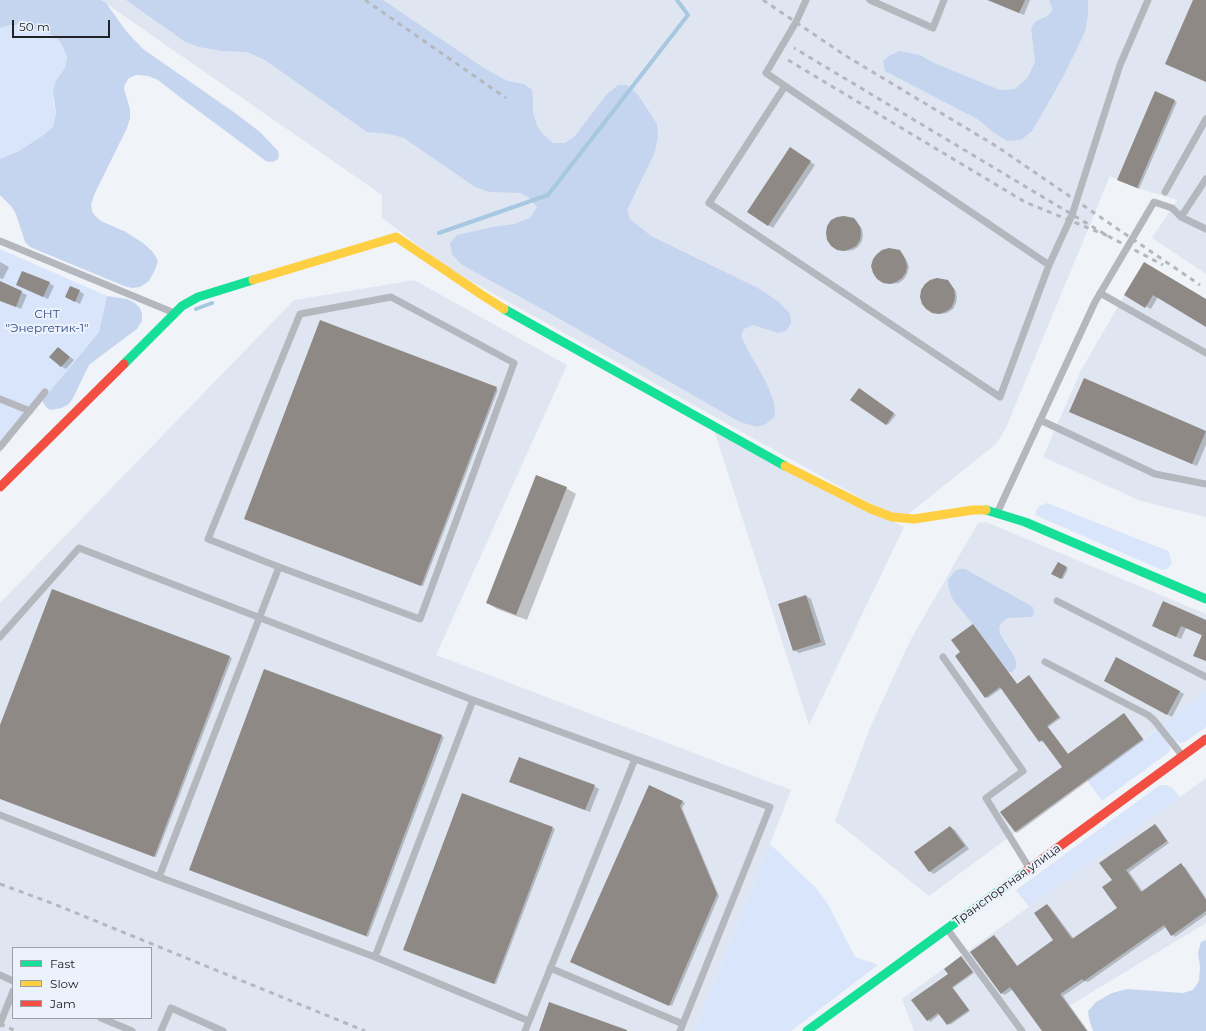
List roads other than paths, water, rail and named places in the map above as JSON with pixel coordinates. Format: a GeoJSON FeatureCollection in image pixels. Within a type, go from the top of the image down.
{"type":"FeatureCollection","features":[{"type":"Feature","properties":{"kind":"street"},"geometry":{"type":"LineString","coordinates":[[0,487],[182,306],[198,298],[396,237],[482,296],[520,318],[775,461],[872,509],[892,517],[904,519],[974,510],[985,510],[998,513],[1019,520],[1206,599]]}},
{"type":"Feature","properties":{"kind":"street","name":"Транспортная улица"},"geometry":{"type":"LineString","coordinates":[[807,1031],[1206,739]]}},
{"type":"Feature","properties":{"kind":"lane"},"geometry":{"type":"LineString","coordinates":[[806,0],[796,22],[766,72],[1049,265]]}},
{"type":"Feature","properties":{"kind":"lane"},"geometry":{"type":"LineString","coordinates":[[870,0],[932,28],[944,0]]}},
{"type":"Feature","properties":{"kind":"lane"},"geometry":{"type":"LineString","coordinates":[[785,86],[709,203],[1000,397],[1049,265],[1072,215],[1120,65],[1148,0]]}},
{"type":"Feature","properties":{"kind":"lane"},"geometry":{"type":"LineString","coordinates":[[1165,192],[1206,119]]}},
{"type":"Feature","properties":{"kind":"lane"},"geometry":{"type":"LineString","coordinates":[[1181,217],[1206,179]]}},
{"type":"Feature","properties":{"kind":"lane"},"geometry":{"type":"LineString","coordinates":[[998,513],[1100,293],[1154,202],[1172,208],[1181,217],[1206,229]]}},
{"type":"Feature","properties":{"kind":"lane"},"geometry":{"type":"LineString","coordinates":[[0,242],[174,313]]}},
{"type":"Feature","properties":{"kind":"lane"},"geometry":{"type":"LineString","coordinates":[[1100,293],[1206,353]]}},
{"type":"Feature","properties":{"kind":"lane"},"geometry":{"type":"LineString","coordinates":[[391,297],[514,363],[420,619],[279,567],[208,539],[300,314],[391,297]]}},
{"type":"Feature","properties":{"kind":"lane"},"geometry":{"type":"LineString","coordinates":[[0,447],[45,392]]}},
{"type":"Feature","properties":{"kind":"lane"},"geometry":{"type":"LineString","coordinates":[[0,399],[30,411]]}},
{"type":"Feature","properties":{"kind":"lane"},"geometry":{"type":"LineString","coordinates":[[1040,420],[1155,474],[1206,484]]}},
{"type":"Feature","properties":{"kind":"lane"},"geometry":{"type":"LineString","coordinates":[[0,637],[79,548],[473,700],[770,807],[682,1028],[550,968]]}},
{"type":"Feature","properties":{"kind":"lane"},"geometry":{"type":"LineString","coordinates":[[159,877],[279,567]]}},
{"type":"Feature","properties":{"kind":"lane"},"geometry":{"type":"LineString","coordinates":[[1057,601],[1206,677]]}},
{"type":"Feature","properties":{"kind":"lane"},"geometry":{"type":"LineString","coordinates":[[943,657],[1023,771],[986,798],[1030,868]]}},
{"type":"Feature","properties":{"kind":"lane"},"geometry":{"type":"LineString","coordinates":[[1044,662],[1148,715],[1154,720],[1182,756]]}},
{"type":"Feature","properties":{"kind":"lane"},"geometry":{"type":"LineString","coordinates":[[374,957],[473,700]]}},
{"type":"Feature","properties":{"kind":"lane"},"geometry":{"type":"LineString","coordinates":[[525,1031],[635,759]]}},
{"type":"Feature","properties":{"kind":"lane"},"geometry":{"type":"LineString","coordinates":[[0,815],[159,877],[374,957],[529,1021]]}},
{"type":"Feature","properties":{"kind":"lane"},"geometry":{"type":"LineString","coordinates":[[947,929],[1022,1031]]}},
{"type":"Feature","properties":{"kind":"lane"},"geometry":{"type":"LineString","coordinates":[[0,975],[12,981]]}},
{"type":"Feature","properties":{"kind":"lane"},"geometry":{"type":"LineString","coordinates":[[0,1024],[12,994]]}},
{"type":"Feature","properties":{"kind":"lane"},"geometry":{"type":"LineString","coordinates":[[161,1031],[171,1008],[223,1031]]}},
{"type":"Feature","properties":{"kind":"lane"},"geometry":{"type":"LineString","coordinates":[[103,1019],[132,1031]]}},
{"type":"Feature","properties":{"kind":"waterway"},"geometry":{"type":"LineString","coordinates":[[439,233],[548,195],[688,15],[677,0]]}},
{"type":"Feature","properties":{"kind":"waterway"},"geometry":{"type":"LineString","coordinates":[[196,309],[212,303]]}},
{"type":"Feature","properties":{"kind":"railway"},"geometry":{"type":"LineString","coordinates":[[365,0],[506,98]]}},
{"type":"Feature","properties":{"kind":"railway"},"geometry":{"type":"LineString","coordinates":[[763,0],[846,56],[996,146],[1200,285]]}},
{"type":"Feature","properties":{"kind":"railway"},"geometry":{"type":"LineString","coordinates":[[788,60],[1025,202],[1108,236],[794,48]]}},
{"type":"Feature","properties":{"kind":"railway"},"geometry":{"type":"LineString","coordinates":[[1108,236],[1163,265]]}},
{"type":"Feature","properties":{"kind":"railway"},"geometry":{"type":"LineString","coordinates":[[0,884],[54,904],[365,1031]]}},
{"type":"Feature","properties":{"kind":"railway"},"geometry":{"type":"LineString","coordinates":[[0,1024],[16,1031]]}},
{"type":"Feature","properties":{"kind":"park label","name":"СНТ \"Энергетик-1\""},"geometry":{"type":"Point","coordinates":[47,321]}}]}
